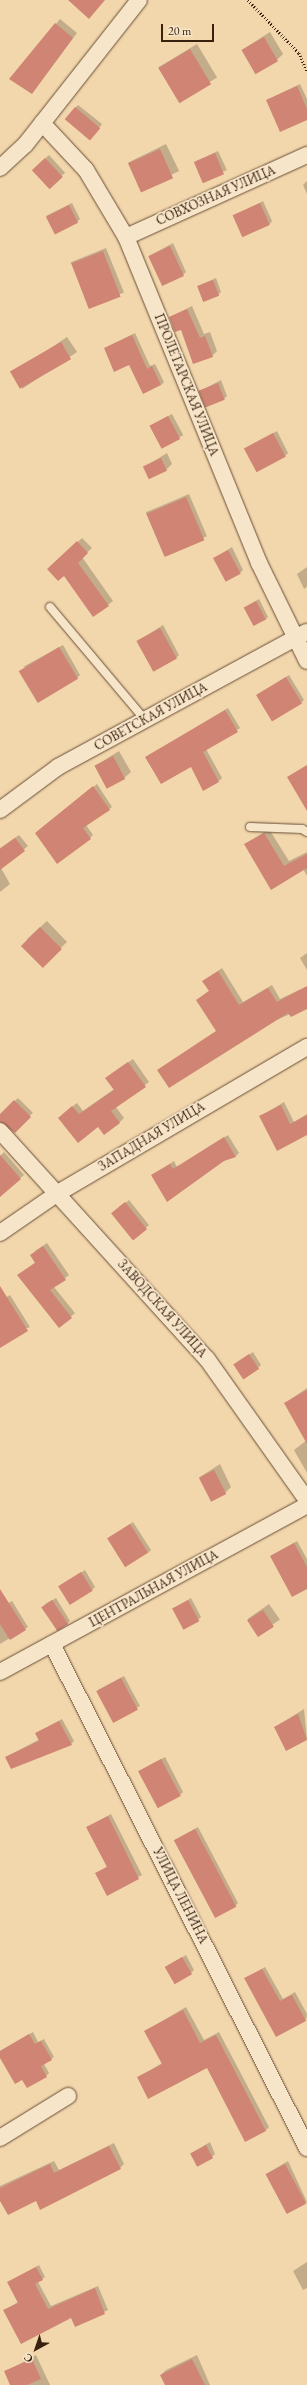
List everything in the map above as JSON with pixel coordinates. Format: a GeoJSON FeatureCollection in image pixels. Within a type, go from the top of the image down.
{"type":"FeatureCollection","features":[{"type":"Feature","properties":{"kind":"street"},"geometry":{"type":"LineString","coordinates":[[0,168],[42,123],[139,0]]}},
{"type":"Feature","properties":{"kind":"street","name":"ПРОЛЕТАРСКАЯ УЛИЦА"},"geometry":{"type":"LineString","coordinates":[[42,123],[86,170],[126,237],[259,564],[302,635],[307,661]]}},
{"type":"Feature","properties":{"kind":"street","name":"СОВХОЗНАЯ УЛИЦА"},"geometry":{"type":"LineString","coordinates":[[126,237],[307,155]]}},
{"type":"Feature","properties":{"kind":"street","name":"СОВЕТСКАЯ УЛИЦА"},"geometry":{"type":"LineString","coordinates":[[0,810],[58,767],[302,635]]}},
{"type":"Feature","properties":{"kind":"street","name":"ЗАПАДНАЯ УЛИЦА"},"geometry":{"type":"LineString","coordinates":[[0,1233],[58,1193],[307,1047]]}},
{"type":"Feature","properties":{"kind":"street","name":"ЗАВОДСКАЯ УЛИЦА"},"geometry":{"type":"LineString","coordinates":[[0,1131],[58,1193],[207,1359],[307,1500]]}},
{"type":"Feature","properties":{"kind":"street","name":"ЦЕНТРАЛЬНАЯ УЛИЦА"},"geometry":{"type":"LineString","coordinates":[[0,1672],[307,1505]]}},
{"type":"Feature","properties":{"kind":"street","name":"УЛИЦА ЛЕНИНА"},"geometry":{"type":"LineString","coordinates":[[52,1644],[307,2148]]}},
{"type":"Feature","properties":{"kind":"street"},"geometry":{"type":"LineString","coordinates":[[0,2138],[68,2096]]}},
{"type":"Feature","properties":{"kind":"lane"},"geometry":{"type":"LineString","coordinates":[[50,607],[145,720]]}},
{"type":"Feature","properties":{"kind":"lane"},"geometry":{"type":"LineString","coordinates":[[250,827],[302,829],[307,832]]}},
{"type":"Feature","properties":{"kind":"path"},"geometry":{"type":"LineString","coordinates":[[248,0],[299,54],[307,71]]}},
{"type":"Feature","properties":{"kind":"building"},"geometry":{"type":"Polygon","coordinates":[[[68,0],[105,0],[89,19],[68,0]]]}},
{"type":"Feature","properties":{"kind":"building"},"geometry":{"type":"Polygon","coordinates":[[[55,23],[73,38],[32,94],[9,79],[55,23]]]}},
{"type":"Feature","properties":{"kind":"building"},"geometry":{"type":"Polygon","coordinates":[[[264,37],[278,61],[255,74],[241,50],[264,37]]]}},
{"type":"Feature","properties":{"kind":"building"},"geometry":{"type":"Polygon","coordinates":[[[190,49],[211,84],[179,103],[158,68],[190,49]]]}},
{"type":"Feature","properties":{"kind":"building"},"geometry":{"type":"Polygon","coordinates":[[[297,86],[307,109],[307,120],[280,132],[266,100],[297,86]]]}},
{"type":"Feature","properties":{"kind":"building"},"geometry":{"type":"Polygon","coordinates":[[[75,107],[100,128],[90,140],[65,119],[75,107]]]}},
{"type":"Feature","properties":{"kind":"building"},"geometry":{"type":"Polygon","coordinates":[[[160,149],[173,178],[141,192],[128,163],[160,149]]]}},
{"type":"Feature","properties":{"kind":"building"},"geometry":{"type":"Polygon","coordinates":[[[215,153],[224,174],[203,183],[194,162],[215,153]]]}},
{"type":"Feature","properties":{"kind":"building"},"geometry":{"type":"Polygon","coordinates":[[[45,158],[63,177],[50,189],[32,170],[45,158]]]}},
{"type":"Feature","properties":{"kind":"building"},"geometry":{"type":"Polygon","coordinates":[[[260,203],[270,225],[242,237],[233,215],[260,203]]]}},
{"type":"Feature","properties":{"kind":"building"},"geometry":{"type":"Polygon","coordinates":[[[69,205],[78,223],[55,235],[46,217],[69,205]]]}},
{"type":"Feature","properties":{"kind":"building"},"geometry":{"type":"Polygon","coordinates":[[[170,246],[184,276],[162,286],[148,256],[170,246]]]}},
{"type":"Feature","properties":{"kind":"building"},"geometry":{"type":"Polygon","coordinates":[[[103,251],[121,297],[89,309],[71,263],[103,251]]]}},
{"type":"Feature","properties":{"kind":"building"},"geometry":{"type":"Polygon","coordinates":[[[213,280],[219,296],[203,302],[197,286],[213,280]]]}},
{"type":"Feature","properties":{"kind":"building"},"geometry":{"type":"Polygon","coordinates":[[[187,309],[200,338],[205,336],[213,357],[193,364],[181,330],[175,332],[169,317],[187,309]]]}},
{"type":"Feature","properties":{"kind":"building"},"geometry":{"type":"Polygon","coordinates":[[[132,335],[147,369],[152,366],[161,385],[143,394],[129,365],[114,372],[104,348],[132,335]]]}},
{"type":"Feature","properties":{"kind":"building"},"geometry":{"type":"Polygon","coordinates":[[[61,342],[71,359],[20,389],[10,372],[61,342]]]}},
{"type":"Feature","properties":{"kind":"building"},"geometry":{"type":"Polygon","coordinates":[[[218,383],[225,400],[205,408],[199,391],[218,383]]]}},
{"type":"Feature","properties":{"kind":"building"},"geometry":{"type":"Polygon","coordinates":[[[168,416],[180,439],[162,449],[149,426],[168,416]]]}},
{"type":"Feature","properties":{"kind":"building"},"geometry":{"type":"Polygon","coordinates":[[[273,433],[286,457],[257,472],[244,448],[273,433]]]}},
{"type":"Feature","properties":{"kind":"building"},"geometry":{"type":"Polygon","coordinates":[[[161,458],[167,471],[149,479],[143,466],[161,458]]]}},
{"type":"Feature","properties":{"kind":"building"},"geometry":{"type":"Polygon","coordinates":[[[186,497],[204,540],[165,557],[146,514],[186,497]]]}},
{"type":"Feature","properties":{"kind":"building"},"geometry":{"type":"Polygon","coordinates":[[[77,541],[88,553],[78,563],[109,606],[93,617],[64,576],[58,581],[47,569],[77,541]]]}},
{"type":"Feature","properties":{"kind":"building"},"geometry":{"type":"Polygon","coordinates":[[[228,550],[241,574],[226,582],[213,558],[228,550]]]}},
{"type":"Feature","properties":{"kind":"building"},"geometry":{"type":"Polygon","coordinates":[[[256,601],[266,620],[253,626],[244,608],[256,601]]]}},
{"type":"Feature","properties":{"kind":"building"},"geometry":{"type":"Polygon","coordinates":[[[160,628],[177,659],[153,672],[136,641],[160,628]]]}},
{"type":"Feature","properties":{"kind":"building"},"geometry":{"type":"Polygon","coordinates":[[[59,647],[78,679],[38,703],[19,671],[59,647]]]}},
{"type":"Feature","properties":{"kind":"building"},"geometry":{"type":"Polygon","coordinates":[[[286,677],[302,704],[272,722],[256,695],[286,677]]]}},
{"type":"Feature","properties":{"kind":"building"},"geometry":{"type":"Polygon","coordinates":[[[225,710],[238,732],[203,752],[219,782],[203,791],[191,767],[161,784],[145,757],[225,710]]]}},
{"type":"Feature","properties":{"kind":"building"},"geometry":{"type":"Polygon","coordinates":[[[113,756],[125,779],[107,789],[94,766],[113,756]]]}},
{"type":"Feature","properties":{"kind":"building"},"geometry":{"type":"Polygon","coordinates":[[[307,765],[307,811],[287,777],[307,765]]]}},
{"type":"Feature","properties":{"kind":"building"},"geometry":{"type":"Polygon","coordinates":[[[93,786],[110,810],[83,828],[91,839],[57,864],[35,833],[93,786]]]}},
{"type":"Feature","properties":{"kind":"building"},"geometry":{"type":"Polygon","coordinates":[[[264,833],[284,866],[307,854],[307,868],[271,890],[244,844],[264,833]]]}},
{"type":"Feature","properties":{"kind":"building"},"geometry":{"type":"Polygon","coordinates":[[[15,838],[25,851],[0,870],[0,849],[15,838]]]}},
{"type":"Feature","properties":{"kind":"building"},"geometry":{"type":"Polygon","coordinates":[[[40,927],[62,949],[43,968],[21,946],[40,927]]]}},
{"type":"Feature","properties":{"kind":"building"},"geometry":{"type":"Polygon","coordinates":[[[218,971],[239,1005],[268,988],[277,1002],[307,986],[307,1009],[291,1017],[288,1013],[169,1088],[157,1070],[216,1031],[196,1000],[209,991],[202,981],[218,971]]]}},
{"type":"Feature","properties":{"kind":"building"},"geometry":{"type":"Polygon","coordinates":[[[128,1062],[146,1087],[111,1111],[120,1123],[104,1135],[98,1127],[78,1143],[58,1118],[72,1106],[79,1114],[114,1090],[105,1078],[128,1062]]]}},
{"type":"Feature","properties":{"kind":"building"},"geometry":{"type":"Polygon","coordinates":[[[14,1100],[31,1117],[15,1133],[0,1122],[0,1114],[14,1100]]]}},
{"type":"Feature","properties":{"kind":"building"},"geometry":{"type":"Polygon","coordinates":[[[281,1105],[290,1124],[307,1115],[307,1135],[277,1151],[259,1116],[281,1105]]]}},
{"type":"Feature","properties":{"kind":"building"},"geometry":{"type":"Polygon","coordinates":[[[224,1137],[236,1157],[224,1161],[167,1202],[151,1175],[170,1164],[173,1169],[224,1137]]]}},
{"type":"Feature","properties":{"kind":"building"},"geometry":{"type":"Polygon","coordinates":[[[0,1155],[21,1179],[0,1197],[0,1155]]]}},
{"type":"Feature","properties":{"kind":"building"},"geometry":{"type":"Polygon","coordinates":[[[125,1202],[147,1229],[133,1241],[111,1213],[125,1202]]]}},
{"type":"Feature","properties":{"kind":"building"},"geometry":{"type":"Polygon","coordinates":[[[43,1246],[66,1280],[50,1290],[72,1318],[59,1328],[17,1275],[35,1263],[30,1255],[43,1246]]]}},
{"type":"Feature","properties":{"kind":"building"},"geometry":{"type":"Polygon","coordinates":[[[0,1286],[28,1331],[0,1348],[0,1286]]]}},
{"type":"Feature","properties":{"kind":"building"},"geometry":{"type":"Polygon","coordinates":[[[249,1354],[259,1369],[243,1380],[233,1365],[249,1354]]]}},
{"type":"Feature","properties":{"kind":"building"},"geometry":{"type":"Polygon","coordinates":[[[307,1390],[307,1444],[284,1403],[307,1390]]]}},
{"type":"Feature","properties":{"kind":"building"},"geometry":{"type":"Polygon","coordinates":[[[214,1470],[226,1494],[211,1502],[199,1478],[214,1470]]]}},
{"type":"Feature","properties":{"kind":"building"},"geometry":{"type":"Polygon","coordinates":[[[130,1524],[148,1553],[125,1567],[107,1538],[130,1524]]]}},
{"type":"Feature","properties":{"kind":"building"},"geometry":{"type":"Polygon","coordinates":[[[294,1543],[307,1567],[307,1589],[292,1597],[270,1556],[294,1543]]]}},
{"type":"Feature","properties":{"kind":"building"},"geometry":{"type":"Polygon","coordinates":[[[81,1572],[93,1591],[70,1605],[58,1586],[81,1572]]]}},
{"type":"Feature","properties":{"kind":"building"},"geometry":{"type":"Polygon","coordinates":[[[0,1589],[26,1630],[10,1640],[0,1624],[0,1589]]]}},
{"type":"Feature","properties":{"kind":"building"},"geometry":{"type":"Polygon","coordinates":[[[52,1600],[68,1624],[57,1631],[41,1607],[52,1600]]]}},
{"type":"Feature","properties":{"kind":"building"},"geometry":{"type":"Polygon","coordinates":[[[188,1600],[199,1621],[183,1630],[172,1608],[188,1600]]]}},
{"type":"Feature","properties":{"kind":"building"},"geometry":{"type":"Polygon","coordinates":[[[263,1610],[274,1627],[258,1637],[247,1620],[263,1610]]]}},
{"type":"Feature","properties":{"kind":"building"},"geometry":{"type":"Polygon","coordinates":[[[121,1678],[138,1710],[113,1723],[96,1691],[121,1678]]]}},
{"type":"Feature","properties":{"kind":"building"},"geometry":{"type":"Polygon","coordinates":[[[298,1714],[307,1740],[286,1751],[274,1727],[298,1714]]]}},
{"type":"Feature","properties":{"kind":"building"},"geometry":{"type":"Polygon","coordinates":[[[59,1721],[72,1745],[11,1769],[5,1757],[39,1741],[35,1733],[59,1721]]]}},
{"type":"Feature","properties":{"kind":"building"},"geometry":{"type":"Polygon","coordinates":[[[161,1759],[181,1796],[158,1808],[138,1771],[161,1759]]]}},
{"type":"Feature","properties":{"kind":"building"},"geometry":{"type":"Polygon","coordinates":[[[108,1816],[139,1879],[107,1896],[95,1873],[107,1867],[86,1827],[108,1816]]]}},
{"type":"Feature","properties":{"kind":"building"},"geometry":{"type":"Polygon","coordinates":[[[195,1829],[236,1907],[215,1918],[174,1840],[195,1829]]]}},
{"type":"Feature","properties":{"kind":"building"},"geometry":{"type":"Polygon","coordinates":[[[182,1957],[192,1974],[175,1984],[165,1967],[182,1957]]]}},
{"type":"Feature","properties":{"kind":"building"},"geometry":{"type":"Polygon","coordinates":[[[262,1969],[280,2001],[292,1995],[306,2021],[276,2037],[244,1978],[262,1969]]]}},
{"type":"Feature","properties":{"kind":"building"},"geometry":{"type":"Polygon","coordinates":[[[183,2010],[200,2043],[216,2035],[266,2131],[245,2142],[207,2068],[148,2099],[137,2077],[162,2064],[144,2031],[183,2010]]]}},
{"type":"Feature","properties":{"kind":"building"},"geometry":{"type":"Polygon","coordinates":[[[29,2034],[35,2044],[41,2041],[52,2060],[41,2066],[47,2077],[27,2088],[22,2080],[15,2084],[0,2058],[0,2051],[29,2034]]]}},
{"type":"Feature","properties":{"kind":"building"},"geometry":{"type":"Polygon","coordinates":[[[206,2145],[213,2158],[197,2167],[190,2153],[206,2145]]]}},
{"type":"Feature","properties":{"kind":"building"},"geometry":{"type":"Polygon","coordinates":[[[109,2146],[121,2169],[40,2210],[36,2201],[8,2215],[0,2201],[0,2188],[50,2164],[54,2173],[109,2146]]]}},
{"type":"Feature","properties":{"kind":"building"},"geometry":{"type":"Polygon","coordinates":[[[285,2164],[306,2204],[287,2214],[266,2174],[285,2164]]]}},
{"type":"Feature","properties":{"kind":"building"},"geometry":{"type":"Polygon","coordinates":[[[36,2267],[43,2280],[35,2284],[48,2309],[95,2288],[105,2314],[75,2327],[71,2318],[21,2344],[3,2310],[18,2303],[7,2282],[36,2267]]]}},
{"type":"Feature","properties":{"kind":"building"},"geometry":{"type":"Polygon","coordinates":[[[32,2359],[41,2379],[27,2385],[10,2385],[4,2371],[32,2359]]]}},
{"type":"Feature","properties":{"kind":"building"},"geometry":{"type":"Polygon","coordinates":[[[192,2359],[205,2385],[165,2385],[160,2375],[192,2359]]]}}]}
